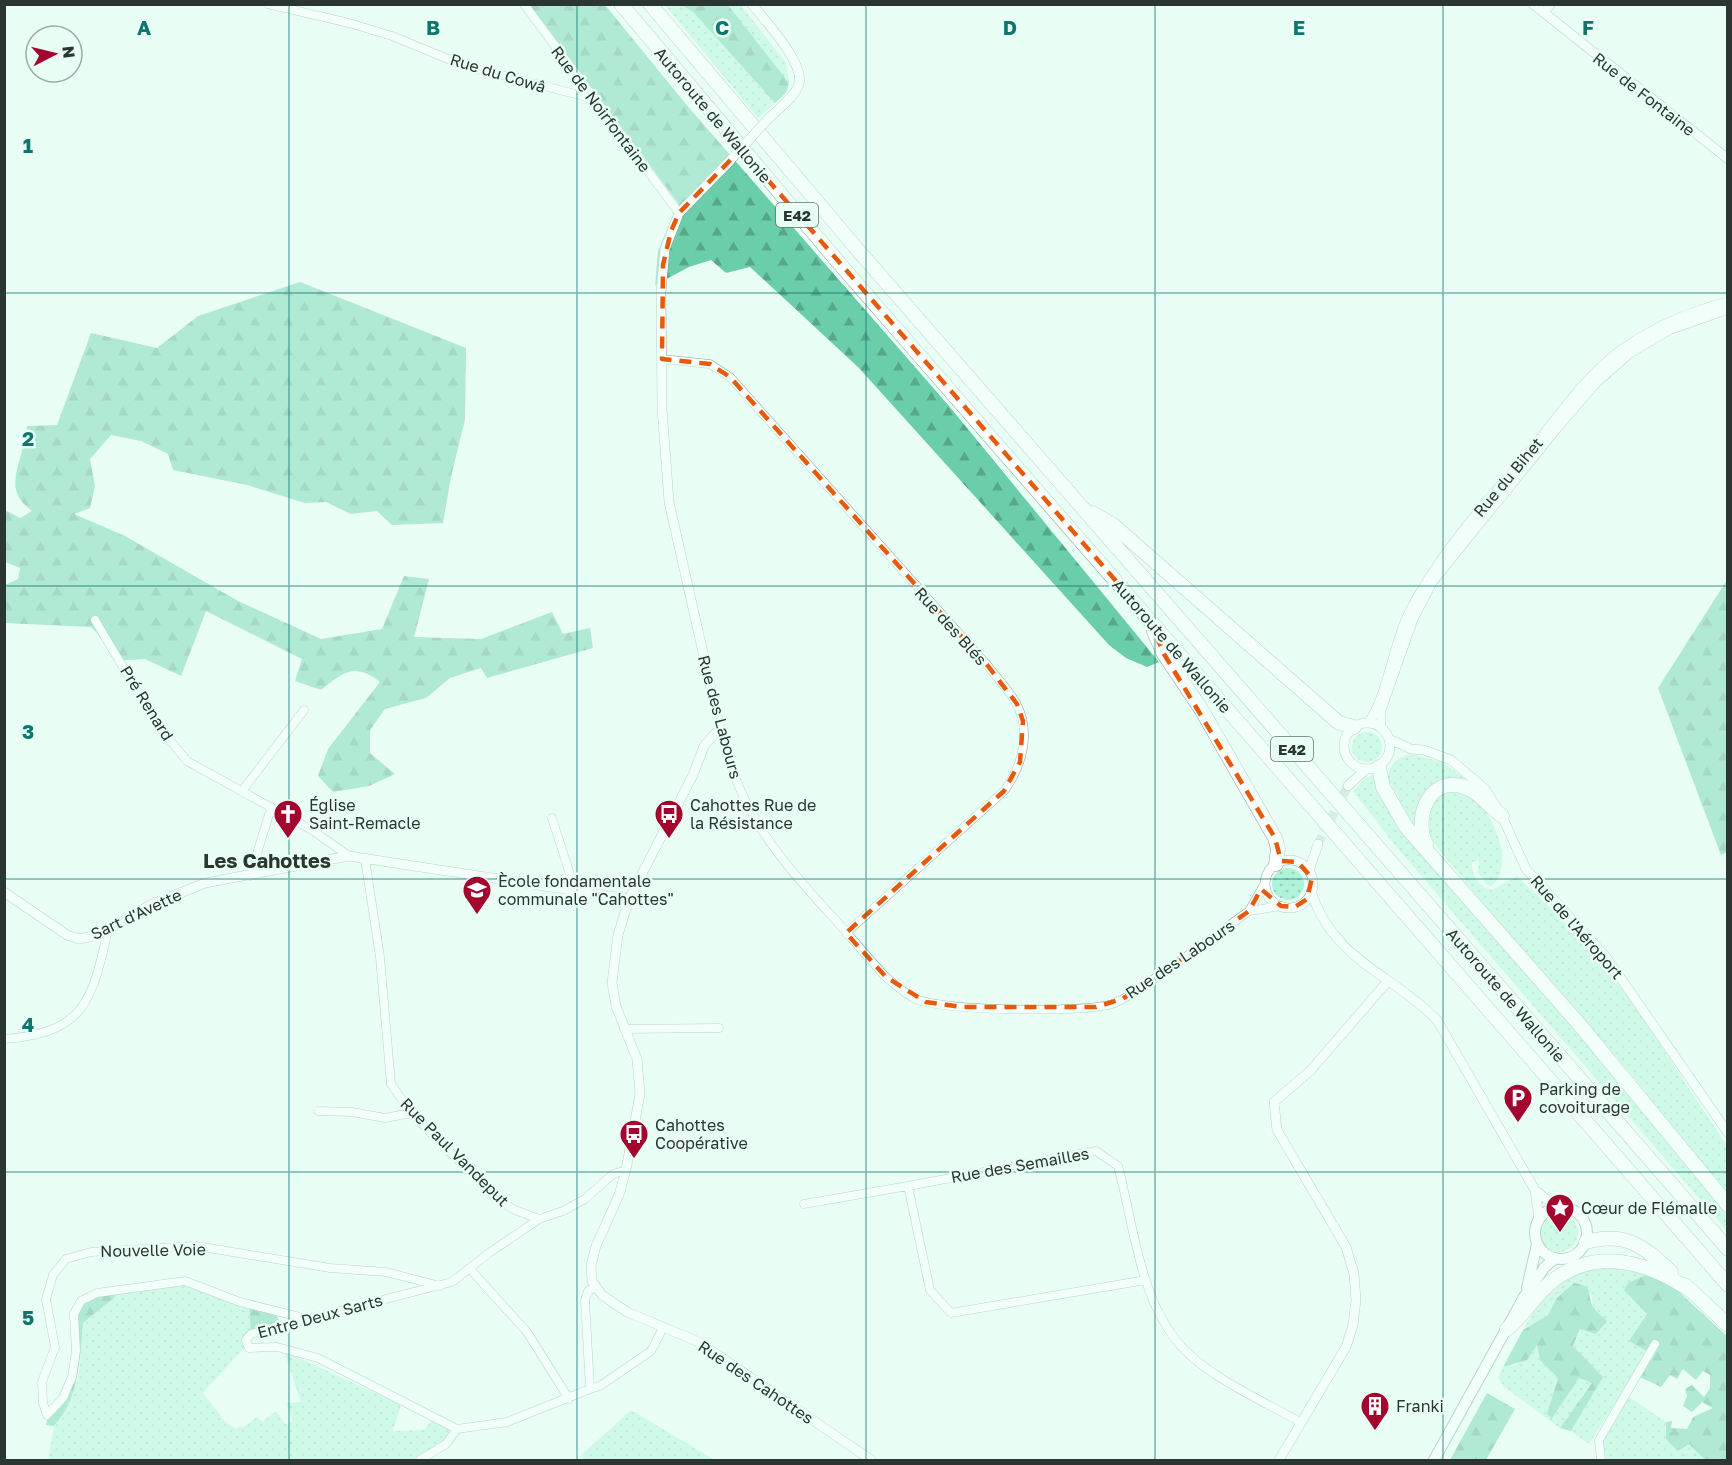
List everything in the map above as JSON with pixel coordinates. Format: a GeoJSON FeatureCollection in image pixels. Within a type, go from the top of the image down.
{"type":"FeatureCollection","features":[{"type":"Feature","properties":{"kind":"highway","name":"Autoroute de Wallonie"},"geometry":{"type":"LineString","coordinates":[[621,4],[830,253],[1728,1285]]}},
{"type":"Feature","properties":{"kind":"highway","name":"Autoroute de Wallonie"},"geometry":{"type":"LineString","coordinates":[[650,4],[857,249],[1728,1249]]}},
{"type":"Feature","properties":{"kind":"highway"},"geometry":{"type":"LineString","coordinates":[[1080,506],[1112,524],[1339,723],[1354,728]]}},
{"type":"Feature","properties":{"kind":"highway"},"geometry":{"type":"LineString","coordinates":[[1149,619],[1164,654],[1201,709],[1275,838],[1278,849],[1276,864]]}},
{"type":"Feature","properties":{"kind":"highway"},"geometry":{"type":"LineString","coordinates":[[1377,765],[1383,787],[1406,827],[1587,1033],[1728,1205]]}},
{"type":"Feature","properties":{"kind":"highway"},"geometry":{"type":"LineString","coordinates":[[1434,860],[1420,829],[1423,807],[1435,792],[1443,787],[1462,786],[1479,795],[1502,816]]}},
{"type":"Feature","properties":{"kind":"highway"},"geometry":{"type":"LineString","coordinates":[[1586,1242],[1612,1238],[1640,1244],[1728,1325]]}},
{"type":"Feature","properties":{"kind":"highway"},"geometry":{"type":"LineString","coordinates":[[1507,1329],[1519,1319],[1528,1305],[1550,1282],[1582,1265],[1618,1261],[1643,1265],[1672,1277],[1691,1291]]}},
{"type":"Feature","properties":{"kind":"main road"},"geometry":{"type":"LineString","coordinates":[[1524,1297],[1533,1268],[1537,1244],[1534,1229],[1539,1218],[1546,1210],[1556,1207],[1572,1208],[1582,1217],[1587,1229],[1586,1242],[1574,1256],[1555,1258],[1544,1253],[1537,1244]]}},
{"type":"Feature","properties":{"kind":"main road"},"geometry":{"type":"LineString","coordinates":[[1434,1461],[1524,1297],[1544,1268],[1555,1258]]}},
{"type":"Feature","properties":{"kind":"street","name":"Rue du Cowâ"},"geometry":{"type":"LineString","coordinates":[[268,4],[349,23],[392,36],[465,66],[591,98]]}},
{"type":"Feature","properties":{"kind":"street","name":"Rue de Noirfontaine"},"geometry":{"type":"LineString","coordinates":[[524,4],[591,98],[680,213]]}},
{"type":"Feature","properties":{"kind":"street","name":"Rue des Labours"},"geometry":{"type":"LineString","coordinates":[[752,4],[794,59],[799,72],[798,84],[680,213],[664,249],[662,359],[664,460],[669,502],[720,728],[739,788],[770,846],[886,977],[902,990],[926,1002],[962,1007],[1096,1007],[1112,1004],[1134,992],[1249,911],[1265,883]]}},
{"type":"Feature","properties":{"kind":"street","name":"Rue de Fontaine"},"geometry":{"type":"LineString","coordinates":[[1533,4],[1728,159]]}},
{"type":"Feature","properties":{"kind":"street"},"geometry":{"type":"LineString","coordinates":[[1544,13],[1551,4]]}},
{"type":"Feature","properties":{"kind":"street","name":"Rue du Bihet"},"geometry":{"type":"LineString","coordinates":[[1368,723],[1377,708],[1405,621],[1427,578],[1587,381],[1623,348],[1658,327],[1697,310],[1728,302]]}},
{"type":"Feature","properties":{"kind":"street","name":"Rue du Bihet"},"geometry":{"type":"LineString","coordinates":[[1381,728],[1379,718],[1381,710],[1413,620],[1433,581],[1557,428],[1595,384],[1630,352],[1669,330],[1728,309]]}},
{"type":"Feature","properties":{"kind":"street","name":"Rue des Blés"},"geometry":{"type":"LineString","coordinates":[[662,359],[710,364],[730,377],[988,666],[1017,704],[1023,721],[1025,742],[1020,762],[1004,791],[846,933]]}},
{"type":"Feature","properties":{"kind":"street","name":"Pré Renard"},"geometry":{"type":"LineString","coordinates":[[96,620],[158,726],[180,754],[312,830],[349,856]]}},
{"type":"Feature","properties":{"kind":"street"},"geometry":{"type":"LineString","coordinates":[[242,791],[304,710]]}},
{"type":"Feature","properties":{"kind":"street"},"geometry":{"type":"LineString","coordinates":[[1377,765],[1390,749],[1389,739],[1381,728],[1368,723],[1354,728],[1345,741],[1347,757],[1352,764],[1348,786],[1377,765],[1411,749]]}},
{"type":"Feature","properties":{"kind":"street"},"geometry":{"type":"LineString","coordinates":[[590,1389],[585,1300],[588,1291],[596,1287],[592,1281],[591,1265],[596,1246],[619,1195],[640,1094],[637,1059],[615,1006],[612,983],[614,952],[630,899],[693,775],[704,746],[720,728]]}},
{"type":"Feature","properties":{"kind":"street","name":"Rue de l'Aéroport"},"geometry":{"type":"LineString","coordinates":[[1389,739],[1411,749],[1438,754],[1464,769],[1485,789],[1502,816],[1526,869],[1612,964],[1728,1133]]}},
{"type":"Feature","properties":{"kind":"street"},"geometry":{"type":"LineString","coordinates":[[1352,764],[1377,765]]}},
{"type":"Feature","properties":{"kind":"street"},"geometry":{"type":"LineString","coordinates":[[250,876],[271,808]]}},
{"type":"Feature","properties":{"kind":"street"},"geometry":{"type":"LineString","coordinates":[[552,818],[575,890]]}},
{"type":"Feature","properties":{"kind":"street"},"geometry":{"type":"LineString","coordinates":[[1295,907],[1307,899],[1311,892],[1309,871],[1315,848],[1298,862]]}},
{"type":"Feature","properties":{"kind":"street"},"geometry":{"type":"LineString","coordinates":[[349,856],[630,899]]}},
{"type":"Feature","properties":{"kind":"street","name":"Sart d'Avette"},"geometry":{"type":"LineString","coordinates":[[4,892],[67,935],[89,938],[108,930],[150,905],[204,883],[349,856]]}},
{"type":"Feature","properties":{"kind":"street","name":"Rue Paul Vandeput"},"geometry":{"type":"LineString","coordinates":[[365,859],[382,967],[391,1084],[411,1113],[498,1200],[515,1210],[539,1219]]}},
{"type":"Feature","properties":{"kind":"street"},"geometry":{"type":"LineString","coordinates":[[1309,871],[1298,862],[1283,861],[1276,864],[1266,875],[1265,883],[1269,897],[1281,906],[1318,913]]}},
{"type":"Feature","properties":{"kind":"street"},"geometry":{"type":"LineString","coordinates":[[1311,892],[1318,913],[1349,951],[1416,999],[1437,1020],[1535,1190],[1556,1207]]}},
{"type":"Feature","properties":{"kind":"street","name":"Rue des Labours"},"geometry":{"type":"LineString","coordinates":[[1249,911],[1281,906]]}},
{"type":"Feature","properties":{"kind":"street"},"geometry":{"type":"LineString","coordinates":[[4,1039],[32,1037],[55,1030],[82,1010],[92,990],[108,930]]}},
{"type":"Feature","properties":{"kind":"street"},"geometry":{"type":"LineString","coordinates":[[1279,1461],[1346,1347],[1353,1325],[1355,1283],[1346,1247],[1335,1224],[1277,1130],[1274,1102],[1310,1071],[1388,981]]}},
{"type":"Feature","properties":{"kind":"street"},"geometry":{"type":"LineString","coordinates":[[624,1029],[719,1026]]}},
{"type":"Feature","properties":{"kind":"street"},"geometry":{"type":"LineString","coordinates":[[318,1111],[352,1112],[385,1118],[411,1113]]}},
{"type":"Feature","properties":{"kind":"street","name":"Rue des Semailles"},"geometry":{"type":"LineString","coordinates":[[804,1204],[1096,1151],[1118,1166],[1146,1280],[1161,1319],[1182,1347],[1206,1367],[1300,1422]]}},
{"type":"Feature","properties":{"kind":"street"},"geometry":{"type":"LineString","coordinates":[[539,1219],[563,1211],[585,1199],[613,1174],[626,1170]]}},
{"type":"Feature","properties":{"kind":"street"},"geometry":{"type":"LineString","coordinates":[[908,1186],[930,1290],[951,1313],[1146,1280]]}},
{"type":"Feature","properties":{"kind":"street"},"geometry":{"type":"LineString","coordinates":[[1535,1190],[1539,1218]]}},
{"type":"Feature","properties":{"kind":"street","name":"Entre Deux Sarts"},"geometry":{"type":"LineString","coordinates":[[457,1429],[318,1358],[286,1348],[246,1346],[246,1340],[251,1335],[452,1282],[539,1219]]}},
{"type":"Feature","properties":{"kind":"street","name":"Nouvelle Voie"},"geometry":{"type":"LineString","coordinates":[[308,1319],[240,1302],[185,1281],[97,1293],[81,1301],[74,1314],[76,1351],[72,1377],[63,1398],[47,1415],[43,1402],[42,1382],[55,1347],[46,1299],[53,1275],[66,1259],[91,1252],[196,1246],[330,1268],[386,1272],[440,1286]]}},
{"type":"Feature","properties":{"kind":"street"},"geometry":{"type":"LineString","coordinates":[[470,1269],[526,1332],[569,1399]]}},
{"type":"Feature","properties":{"kind":"street","name":"Rue des Cahottes"},"geometry":{"type":"LineString","coordinates":[[596,1287],[602,1295],[627,1311],[699,1342],[871,1461]]}},
{"type":"Feature","properties":{"kind":"street"},"geometry":{"type":"LineString","coordinates":[[420,1461],[446,1444],[457,1429],[507,1422],[600,1386],[651,1351],[663,1328]]}},
{"type":"Feature","properties":{"kind":"street"},"geometry":{"type":"LineString","coordinates":[[1600,1457],[1599,1440],[1655,1344]]}},
{"type":"Feature","properties":{"kind":"highlighted area"},"geometry":{"type":"Polygon","coordinates":[[[741,149],[1149,619],[1164,654],[1275,838],[1281,861],[1298,862],[1312,878],[1307,899],[1295,907],[1281,906],[1261,889],[1249,911],[1122,999],[1096,1007],[962,1007],[926,1002],[886,977],[846,933],[1004,791],[1020,762],[1023,721],[1017,704],[988,666],[730,377],[710,364],[662,359],[663,265],[671,231],[679,213],[741,149]]]}},
{"type":"Feature","properties":{"kind":"green space"},"geometry":{"type":"Polygon","coordinates":[[[530,5],[605,5],[690,109],[949,406],[1159,662],[1147,667],[1126,658],[1109,645],[859,368],[750,267],[726,273],[711,260],[689,267],[655,285],[658,251],[678,203],[530,5]]]}},
{"type":"Feature","properties":{"kind":"green space"},"geometry":{"type":"Polygon","coordinates":[[[665,5],[682,5],[694,13],[775,103],[758,118],[665,5]]]}},
{"type":"Feature","properties":{"kind":"green space"},"geometry":{"type":"Polygon","coordinates":[[[682,5],[728,5],[789,83],[786,93],[775,103],[694,13],[682,5]]]}},
{"type":"Feature","properties":{"kind":"green space"},"geometry":{"type":"Polygon","coordinates":[[[728,5],[741,5],[786,63],[789,83],[728,5]]]}},
{"type":"Feature","properties":{"kind":"green space"},"geometry":{"type":"Polygon","coordinates":[[[300,282],[466,348],[465,419],[443,523],[392,525],[377,511],[351,514],[326,502],[305,503],[247,485],[173,470],[168,454],[141,441],[111,435],[90,459],[95,486],[90,508],[74,514],[125,536],[238,601],[321,639],[382,629],[404,576],[429,579],[414,637],[481,639],[552,612],[563,634],[590,628],[593,648],[487,678],[481,668],[450,678],[426,698],[385,709],[370,730],[370,753],[395,774],[369,786],[333,792],[318,776],[328,749],[380,682],[371,676],[363,672],[349,672],[336,678],[321,690],[295,681],[302,659],[206,611],[181,676],[145,659],[114,661],[103,639],[91,627],[5,623],[5,585],[18,579],[20,568],[5,562],[5,510],[20,518],[32,511],[22,502],[15,484],[27,426],[57,425],[91,333],[157,348],[198,316],[300,282]]]}},
{"type":"Feature","properties":{"kind":"green space"},"geometry":{"type":"Polygon","coordinates":[[[1727,580],[1728,852],[1721,855],[1658,688],[1727,580]]]}},
{"type":"Feature","properties":{"kind":"green space"},"geometry":{"type":"Polygon","coordinates":[[[1367,732],[1378,736],[1382,747],[1378,758],[1367,762],[1356,758],[1352,747],[1356,736],[1367,732]]]}},
{"type":"Feature","properties":{"kind":"green space"},"geometry":{"type":"Polygon","coordinates":[[[1411,754],[1442,762],[1472,784],[1449,781],[1416,815],[1414,827],[1388,779],[1390,769],[1395,762],[1411,754]]]}},
{"type":"Feature","properties":{"kind":"green space"},"geometry":{"type":"Polygon","coordinates":[[[1373,775],[1712,1193],[1727,1213],[1727,1231],[1394,844],[1353,791],[1365,778],[1373,775]]]}},
{"type":"Feature","properties":{"kind":"green space"},"geometry":{"type":"Polygon","coordinates":[[[1458,790],[1479,803],[1491,821],[1500,844],[1502,867],[1498,877],[1492,886],[1487,885],[1478,873],[1479,860],[1472,862],[1477,880],[1492,890],[1517,876],[1588,945],[1632,1002],[1727,1146],[1727,1195],[1635,1079],[1511,938],[1429,837],[1426,818],[1430,804],[1440,796],[1458,790]]]}},
{"type":"Feature","properties":{"kind":"green space"},"geometry":{"type":"Polygon","coordinates":[[[1288,868],[1300,872],[1304,884],[1300,896],[1288,900],[1276,896],[1272,884],[1276,872],[1288,868]]]}},
{"type":"Feature","properties":{"kind":"green space"},"geometry":{"type":"Polygon","coordinates":[[[1559,1214],[1573,1219],[1578,1233],[1573,1247],[1559,1252],[1545,1247],[1540,1233],[1545,1219],[1559,1214]]]}},
{"type":"Feature","properties":{"kind":"green space"},"geometry":{"type":"Polygon","coordinates":[[[1608,1264],[1650,1273],[1647,1314],[1648,1352],[1589,1444],[1571,1431],[1603,1377],[1573,1346],[1593,1306],[1591,1293],[1557,1298],[1549,1315],[1523,1330],[1543,1295],[1561,1278],[1608,1264]]]}},
{"type":"Feature","properties":{"kind":"green space"},"geometry":{"type":"Polygon","coordinates":[[[1650,1273],[1677,1290],[1727,1336],[1727,1460],[1705,1460],[1689,1444],[1678,1451],[1666,1439],[1666,1422],[1672,1421],[1671,1428],[1687,1429],[1693,1417],[1713,1408],[1702,1402],[1692,1412],[1683,1406],[1687,1396],[1685,1389],[1692,1385],[1704,1397],[1710,1388],[1710,1375],[1703,1371],[1696,1380],[1683,1369],[1677,1379],[1670,1375],[1661,1387],[1640,1377],[1654,1355],[1629,1341],[1647,1314],[1624,1290],[1628,1283],[1650,1273]]]}},
{"type":"Feature","properties":{"kind":"green space"},"geometry":{"type":"Polygon","coordinates":[[[185,1281],[249,1305],[251,1334],[246,1346],[203,1393],[225,1421],[236,1429],[240,1426],[242,1428],[257,1417],[262,1422],[276,1411],[286,1425],[293,1421],[286,1403],[301,1402],[284,1351],[401,1405],[393,1431],[425,1430],[431,1420],[450,1428],[451,1435],[418,1460],[48,1460],[54,1426],[61,1419],[79,1374],[83,1323],[115,1297],[116,1290],[185,1281]]]}},
{"type":"Feature","properties":{"kind":"green space"},"geometry":{"type":"Polygon","coordinates":[[[1574,1283],[1587,1288],[1593,1307],[1607,1321],[1596,1334],[1580,1329],[1573,1346],[1603,1377],[1571,1431],[1560,1428],[1592,1383],[1579,1378],[1552,1418],[1547,1414],[1558,1378],[1540,1360],[1537,1345],[1527,1360],[1503,1367],[1523,1330],[1548,1315],[1557,1298],[1574,1283]]]}},
{"type":"Feature","properties":{"kind":"green space"},"geometry":{"type":"Polygon","coordinates":[[[116,1290],[115,1297],[83,1323],[77,1378],[69,1404],[54,1426],[46,1425],[72,1376],[75,1319],[81,1301],[116,1290]]]}},
{"type":"Feature","properties":{"kind":"green space"},"geometry":{"type":"Polygon","coordinates":[[[249,1305],[275,1311],[281,1326],[251,1334],[249,1305]]]}},
{"type":"Feature","properties":{"kind":"green space"},"geometry":{"type":"Polygon","coordinates":[[[1537,1344],[1540,1360],[1558,1378],[1547,1414],[1579,1378],[1592,1383],[1560,1428],[1503,1386],[1498,1378],[1503,1367],[1517,1364],[1537,1344]]]}},
{"type":"Feature","properties":{"kind":"green space"},"geometry":{"type":"Polygon","coordinates":[[[1487,1393],[1515,1409],[1486,1460],[1450,1460],[1487,1393]]]}},
{"type":"Feature","properties":{"kind":"green space"},"geometry":{"type":"Polygon","coordinates":[[[1629,1397],[1666,1422],[1665,1429],[1678,1451],[1689,1443],[1705,1460],[1606,1460],[1602,1442],[1629,1397]]]}},
{"type":"Feature","properties":{"kind":"green space"},"geometry":{"type":"Polygon","coordinates":[[[631,1410],[715,1460],[584,1460],[581,1455],[631,1410]]]}},
{"type":"Feature","properties":{"kind":"tunnel"},"geometry":{"type":"LineString","coordinates":[[1318,844],[1348,786]]}},
{"type":"Feature","properties":{"kind":"place","name":"Église Saint-Remacle"},"geometry":{"type":"Point","coordinates":[288,840]}},
{"type":"Feature","properties":{"kind":"place","name":"Cahottes Rue de la Résistance"},"geometry":{"type":"Point","coordinates":[669,840]}},
{"type":"Feature","properties":{"kind":"place","name":"Ècole fondamentale communale \"Cahottes\""},"geometry":{"type":"Point","coordinates":[477,916]}},
{"type":"Feature","properties":{"kind":"place","name":"Parking de covoiturage"},"geometry":{"type":"Point","coordinates":[1518,1124]}},
{"type":"Feature","properties":{"kind":"place","name":"Cahottes Coopérative"},"geometry":{"type":"Point","coordinates":[634,1160]}},
{"type":"Feature","properties":{"kind":"place","name":"Cœur de Flémalle"},"geometry":{"type":"Point","coordinates":[1560,1234]}},
{"type":"Feature","properties":{"kind":"place","name":"Franki"},"geometry":{"type":"Point","coordinates":[1375,1432]}},
{"type":"Feature","properties":{"kind":"district","name":"Les Cahottes"},"geometry":{"type":"Point","coordinates":[267,860]}}]}
